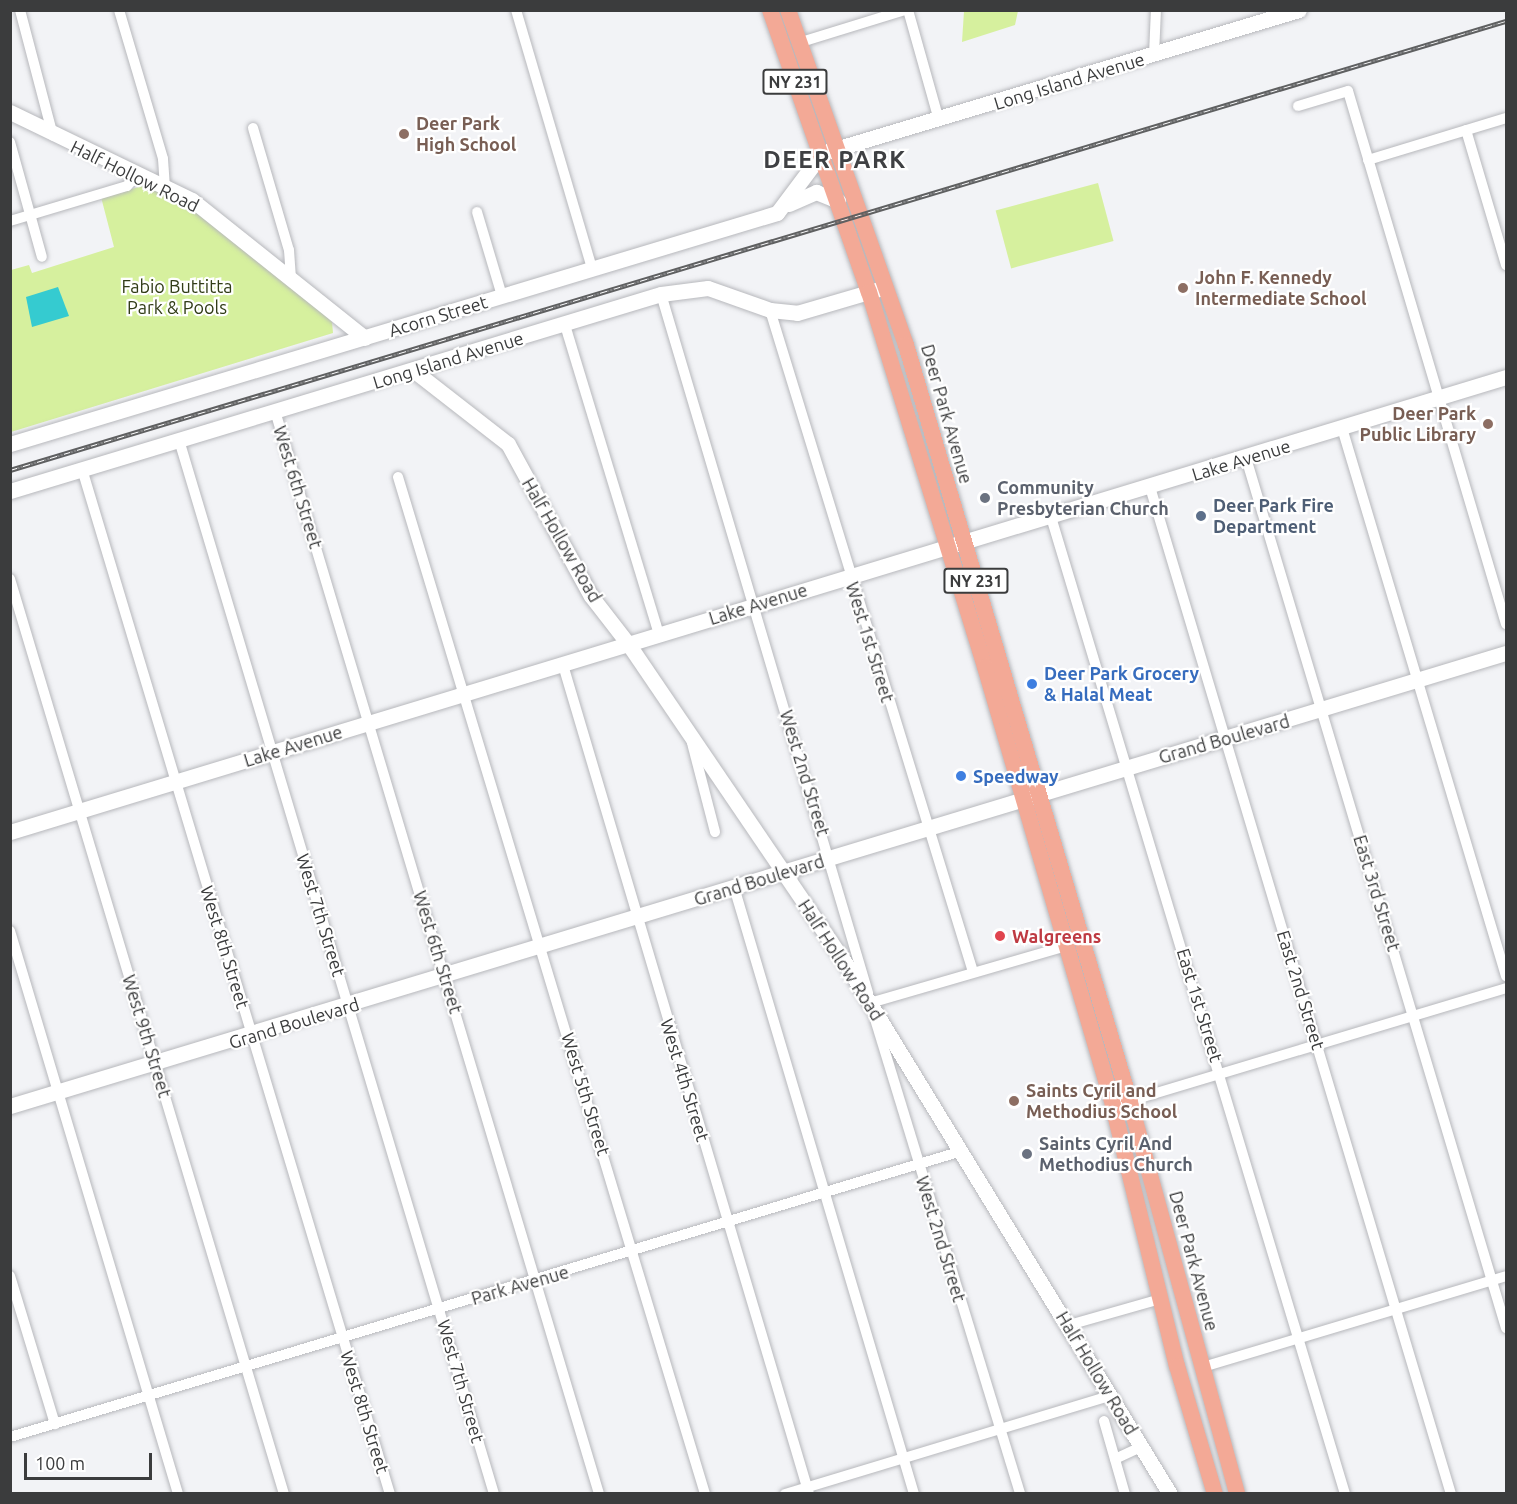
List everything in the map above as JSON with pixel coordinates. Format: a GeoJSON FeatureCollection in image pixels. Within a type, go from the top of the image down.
{"type":"FeatureCollection","features":[{"type":"Feature","properties":{"kind":"main road","name":"Deer Park Avenue"},"geometry":{"type":"LineString","coordinates":[[770,10],[887,286],[965,543],[1066,946],[1113,1106],[1160,1299],[1215,1494]]}},
{"type":"Feature","properties":{"kind":"main road","name":"Deer Park Avenue"},"geometry":{"type":"LineString","coordinates":[[788,10],[830,151],[838,201],[1130,1102],[1237,1494]]}},
{"type":"Feature","properties":{"kind":"street"},"geometry":{"type":"LineString","coordinates":[[20,10],[53,136]]}},
{"type":"Feature","properties":{"kind":"street"},"geometry":{"type":"LineString","coordinates":[[119,10],[163,159],[165,185]]}},
{"type":"Feature","properties":{"kind":"street"},"geometry":{"type":"LineString","coordinates":[[516,10],[592,269]]}},
{"type":"Feature","properties":{"kind":"street"},"geometry":{"type":"LineString","coordinates":[[798,43],[907,10],[939,120]]}},
{"type":"Feature","properties":{"kind":"street"},"geometry":{"type":"LineString","coordinates":[[1154,55],[1156,10]]}},
{"type":"Feature","properties":{"kind":"street","name":"Long Island Avenue"},"geometry":{"type":"LineString","coordinates":[[830,151],[1154,55],[1263,16],[1299,10]]}},
{"type":"Feature","properties":{"kind":"street"},"geometry":{"type":"LineString","coordinates":[[1298,106],[1347,91],[1506,624]]}},
{"type":"Feature","properties":{"kind":"street","name":"Half Hollow Road"},"geometry":{"type":"LineString","coordinates":[[10,112],[53,136],[165,185],[192,200],[365,338]]}},
{"type":"Feature","properties":{"kind":"street"},"geometry":{"type":"LineString","coordinates":[[1368,160],[1506,118]]}},
{"type":"Feature","properties":{"kind":"street"},"geometry":{"type":"LineString","coordinates":[[254,128],[289,250],[291,279]]}},
{"type":"Feature","properties":{"kind":"street"},"geometry":{"type":"LineString","coordinates":[[1466,130],[1506,265]]}},
{"type":"Feature","properties":{"kind":"street"},"geometry":{"type":"LineString","coordinates":[[10,142],[42,257]]}},
{"type":"Feature","properties":{"kind":"street"},"geometry":{"type":"LineString","coordinates":[[777,213],[830,151]]}},
{"type":"Feature","properties":{"kind":"street"},"geometry":{"type":"LineString","coordinates":[[10,221],[127,186],[138,174]]}},
{"type":"Feature","properties":{"kind":"street","name":"Acorn Street"},"geometry":{"type":"LineString","coordinates":[[10,444],[777,213],[810,192],[825,193],[838,201]]}},
{"type":"Feature","properties":{"kind":"street"},"geometry":{"type":"LineString","coordinates":[[477,212],[502,296]]}},
{"type":"Feature","properties":{"kind":"street","name":"Long Island Avenue"},"geometry":{"type":"LineString","coordinates":[[10,490],[565,325],[661,294],[708,288],[770,310],[797,313],[887,286]]}},
{"type":"Feature","properties":{"kind":"street","name":"West 2nd Street"},"geometry":{"type":"LineString","coordinates":[[661,294],[830,858],[917,1164],[1020,1494]]}},
{"type":"Feature","properties":{"kind":"street","name":"West 1st Street"},"geometry":{"type":"LineString","coordinates":[[770,310],[973,972]]}},
{"type":"Feature","properties":{"kind":"street"},"geometry":{"type":"LineString","coordinates":[[565,325],[659,635]]}},
{"type":"Feature","properties":{"kind":"street","name":"Half Hollow Road"},"geometry":{"type":"LineString","coordinates":[[413,370],[508,444],[591,596],[629,645],[870,1003],[959,1152],[1069,1325],[1170,1494]]}},
{"type":"Feature","properties":{"kind":"street","name":"Lake Avenue"},"geometry":{"type":"LineString","coordinates":[[10,832],[850,576],[1150,488],[1506,377]]}},
{"type":"Feature","properties":{"kind":"street","name":"West 6th Street"},"geometry":{"type":"LineString","coordinates":[[275,411],[599,1494]]}},
{"type":"Feature","properties":{"kind":"street"},"geometry":{"type":"LineString","coordinates":[[1342,428],[1506,976]]}},
{"type":"Feature","properties":{"kind":"street","name":"West 7th Street"},"geometry":{"type":"LineString","coordinates":[[179,440],[494,1494]]}},
{"type":"Feature","properties":{"kind":"street","name":"East 3rd Street"},"geometry":{"type":"LineString","coordinates":[[1246,458],[1506,1328]]}},
{"type":"Feature","properties":{"kind":"street","name":"West 8th Street"},"geometry":{"type":"LineString","coordinates":[[82,469],[390,1494]]}},
{"type":"Feature","properties":{"kind":"street","name":"West 5th Street"},"geometry":{"type":"LineString","coordinates":[[398,477],[542,947],[705,1494]]}},
{"type":"Feature","properties":{"kind":"street","name":"East 2nd Street"},"geometry":{"type":"LineString","coordinates":[[1150,488],[1450,1494]]}},
{"type":"Feature","properties":{"kind":"street","name":"East 1st Street"},"geometry":{"type":"LineString","coordinates":[[1051,517],[1129,767],[1346,1494]]}},
{"type":"Feature","properties":{"kind":"street","name":"West 9th Street"},"geometry":{"type":"LineString","coordinates":[[10,579],[284,1494]]}},
{"type":"Feature","properties":{"kind":"street","name":"Grand Boulevard"},"geometry":{"type":"LineString","coordinates":[[10,1106],[445,977],[1506,653]]}},
{"type":"Feature","properties":{"kind":"street","name":"West 4th Street"},"geometry":{"type":"LineString","coordinates":[[563,665],[808,1490]]}},
{"type":"Feature","properties":{"kind":"street"},"geometry":{"type":"LineString","coordinates":[[690,737],[715,832]]}},
{"type":"Feature","properties":{"kind":"street"},"geometry":{"type":"LineString","coordinates":[[734,888],[914,1494]]}},
{"type":"Feature","properties":{"kind":"street"},"geometry":{"type":"LineString","coordinates":[[10,931],[178,1494]]}},
{"type":"Feature","properties":{"kind":"street"},"geometry":{"type":"LineString","coordinates":[[870,1003],[1066,946]]}},
{"type":"Feature","properties":{"kind":"street"},"geometry":{"type":"LineString","coordinates":[[1113,1106],[1506,988]]}},
{"type":"Feature","properties":{"kind":"street","name":"Park Avenue"},"geometry":{"type":"LineString","coordinates":[[10,1437],[343,1339],[959,1152]]}},
{"type":"Feature","properties":{"kind":"street"},"geometry":{"type":"LineString","coordinates":[[10,1276],[55,1424]]}},
{"type":"Feature","properties":{"kind":"street"},"geometry":{"type":"LineString","coordinates":[[1203,1366],[1506,1276]]}},
{"type":"Feature","properties":{"kind":"street"},"geometry":{"type":"LineString","coordinates":[[1069,1325],[1160,1299]]}},
{"type":"Feature","properties":{"kind":"street"},"geometry":{"type":"LineString","coordinates":[[785,1494],[808,1490],[903,1457],[1110,1396]]}},
{"type":"Feature","properties":{"kind":"street"},"geometry":{"type":"LineString","coordinates":[[1104,1421],[1125,1494]]}},
{"type":"Feature","properties":{"kind":"street"},"geometry":{"type":"LineString","coordinates":[[1115,1459],[1141,1447]]}},
{"type":"Feature","properties":{"kind":"green space"},"geometry":{"type":"Polygon","coordinates":[[[964,10],[1018,11],[1015,25],[962,42],[964,10]]]}},
{"type":"Feature","properties":{"kind":"green space"},"geometry":{"type":"Polygon","coordinates":[[[1098,183],[1114,241],[1011,268],[996,210],[1098,183]]]}},
{"type":"Feature","properties":{"kind":"green space","name":"Fabio Buttitta Park & Pools"},"geometry":{"type":"Polygon","coordinates":[[[147,185],[207,219],[315,306],[332,322],[333,333],[11,432],[11,270],[29,265],[32,273],[114,247],[101,197],[147,185]]]}},
{"type":"Feature","properties":{"kind":"water"},"geometry":{"type":"Polygon","coordinates":[[[58,287],[69,316],[32,327],[26,297],[58,287]]]}},
{"type":"Feature","properties":{"kind":"railway"},"geometry":{"type":"LineString","coordinates":[[10,470],[1506,21]]}},
{"type":"Feature","properties":{"kind":"place","name":"Deer Park High School"},"geometry":{"type":"Point","coordinates":[404,134]}},
{"type":"Feature","properties":{"kind":"place","name":"John F. Kennedy Intermediate School"},"geometry":{"type":"Point","coordinates":[1183,288]}},
{"type":"Feature","properties":{"kind":"place","name":"Deer Park Public Library"},"geometry":{"type":"Point","coordinates":[1488,424]}},
{"type":"Feature","properties":{"kind":"place","name":"Community Presbyterian Church"},"geometry":{"type":"Point","coordinates":[985,498]}},
{"type":"Feature","properties":{"kind":"place","name":"Deer Park Fire Department"},"geometry":{"type":"Point","coordinates":[1201,516]}},
{"type":"Feature","properties":{"kind":"place","name":"Deer Park Grocery & Halal Meat"},"geometry":{"type":"Point","coordinates":[1032,684]}},
{"type":"Feature","properties":{"kind":"place","name":"Speedway"},"geometry":{"type":"Point","coordinates":[961,776]}},
{"type":"Feature","properties":{"kind":"place","name":"Walgreens"},"geometry":{"type":"Point","coordinates":[1000,936]}},
{"type":"Feature","properties":{"kind":"place","name":"Saints Cyril and Methodius School"},"geometry":{"type":"Point","coordinates":[1014,1101]}},
{"type":"Feature","properties":{"kind":"place","name":"Saints Cyril And Methodius Church"},"geometry":{"type":"Point","coordinates":[1027,1154]}},
{"type":"Feature","properties":{"kind":"district","name":"DEER PARK"},"geometry":{"type":"Point","coordinates":[835,160]}}]}
